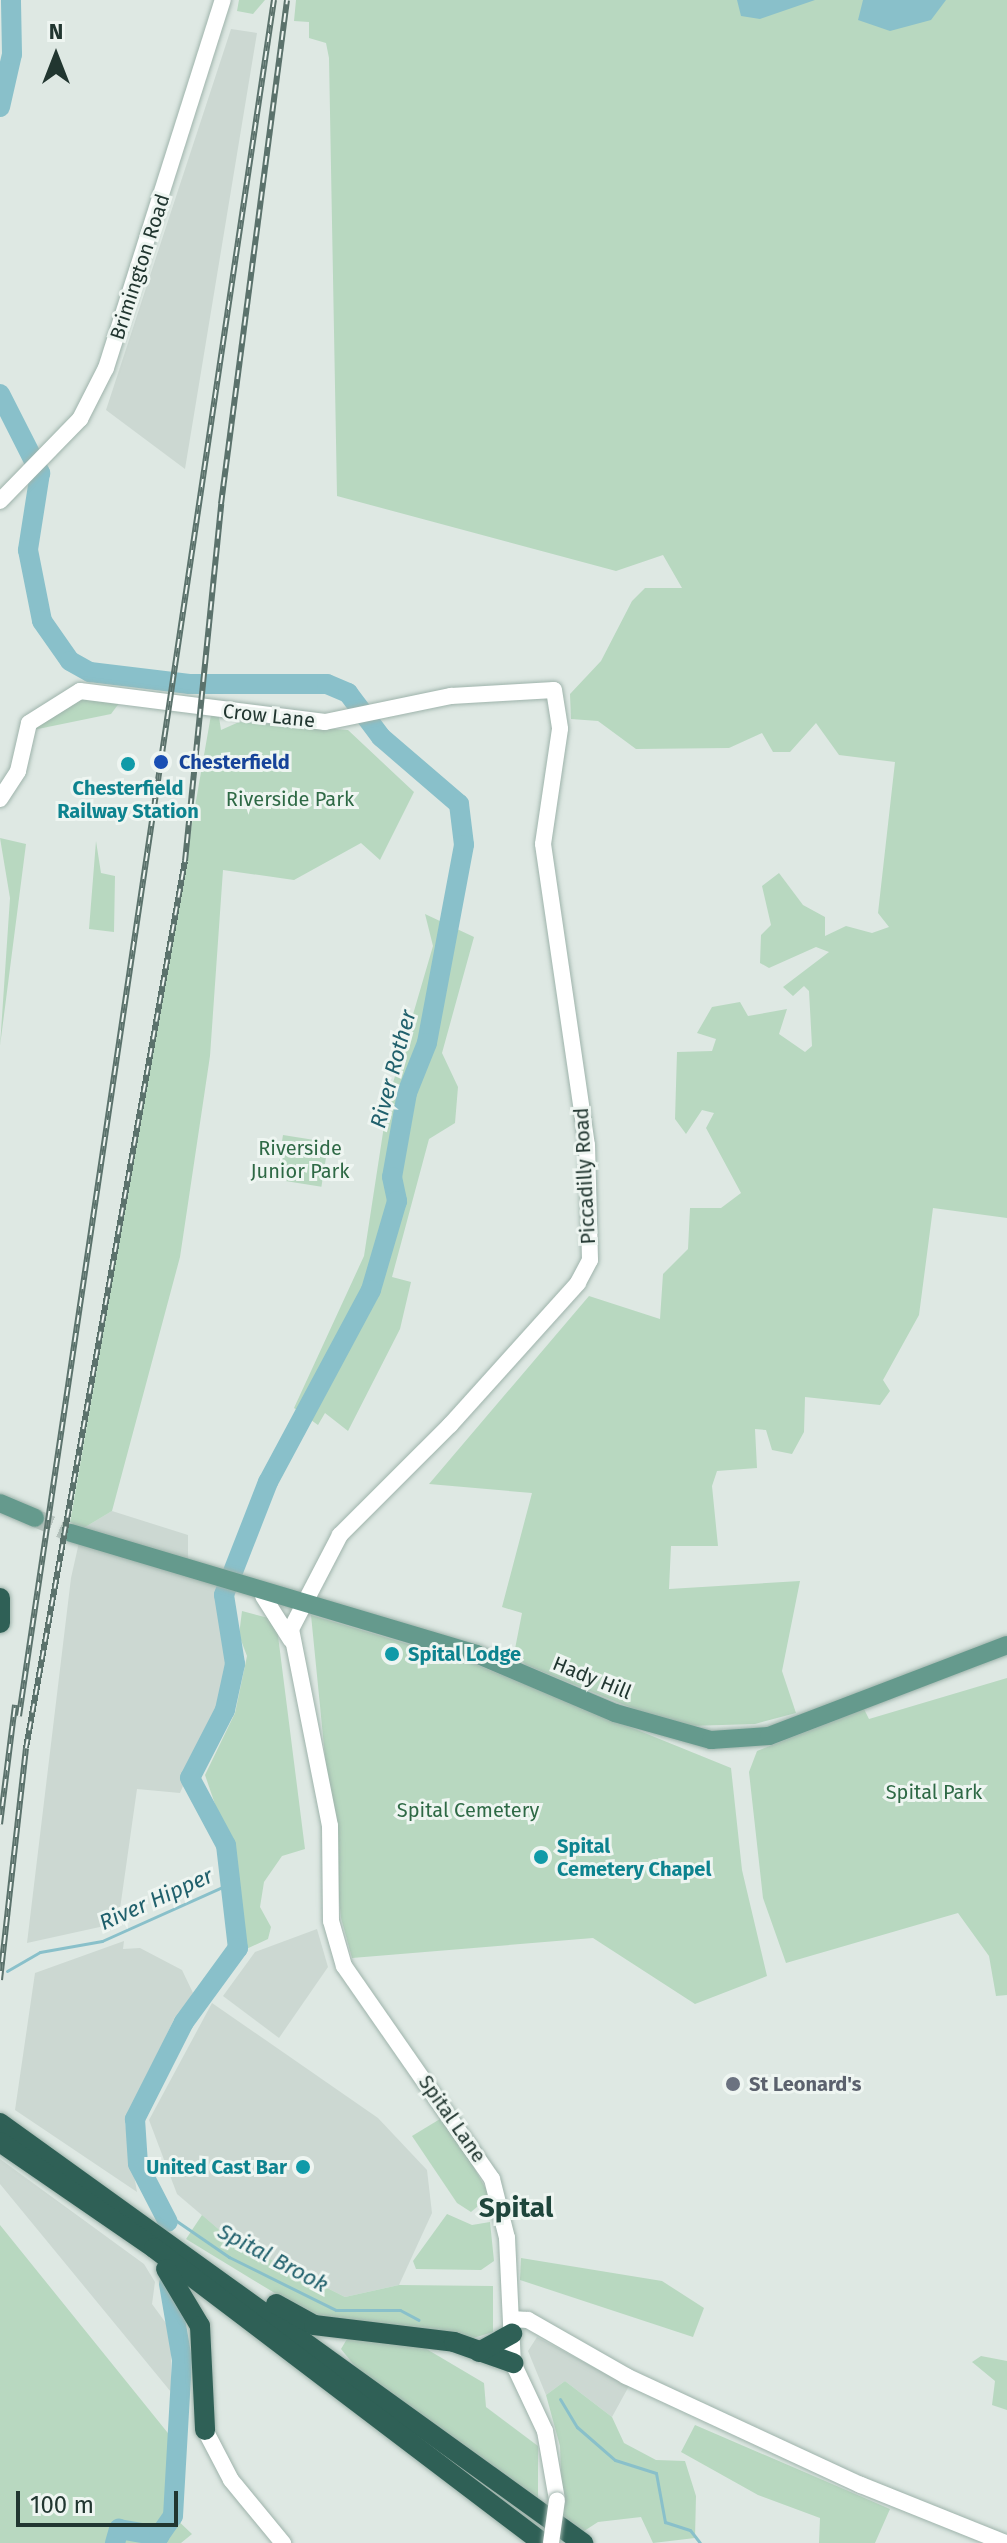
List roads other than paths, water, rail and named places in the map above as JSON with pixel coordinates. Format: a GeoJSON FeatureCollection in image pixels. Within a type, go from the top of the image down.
{"type":"FeatureCollection","features":[{"type":"Feature","properties":{"kind":"highway"},"geometry":{"type":"LineString","coordinates":[[0,1598],[0,1623]]}},
{"type":"Feature","properties":{"kind":"highway"},"geometry":{"type":"LineString","coordinates":[[0,2123],[199,2261],[583,2543]]}},
{"type":"Feature","properties":{"kind":"highway"},"geometry":{"type":"LineString","coordinates":[[0,2142],[154,2248],[543,2543]]}},
{"type":"Feature","properties":{"kind":"highway"},"geometry":{"type":"LineString","coordinates":[[154,2248],[200,2326],[205,2430]]}},
{"type":"Feature","properties":{"kind":"highway"},"geometry":{"type":"LineString","coordinates":[[199,2261],[314,2325],[424,2337],[513,2363]]}},
{"type":"Feature","properties":{"kind":"highway"},"geometry":{"type":"LineString","coordinates":[[479,2352],[512,2326]]}},
{"type":"Feature","properties":{"kind":"main road"},"geometry":{"type":"LineString","coordinates":[[0,1503],[35,1518]]}},
{"type":"Feature","properties":{"kind":"main road","name":"Hady Hill"},"geometry":{"type":"LineString","coordinates":[[71,1533],[157,1564],[263,1596],[476,1654],[615,1713],[711,1740],[769,1736],[1007,1645]]}},
{"type":"Feature","properties":{"kind":"street","name":"Brimington Road"},"geometry":{"type":"LineString","coordinates":[[0,501],[49,455],[88,408],[106,368],[223,0]]}},
{"type":"Feature","properties":{"kind":"street","name":"Crow Lane"},"geometry":{"type":"LineString","coordinates":[[0,799],[18,771],[29,723],[80,691],[349,720],[451,696],[554,690]]}},
{"type":"Feature","properties":{"kind":"street","name":"Piccadilly Road"},"geometry":{"type":"LineString","coordinates":[[301,1606],[340,1535],[450,1425],[578,1283],[590,1260],[587,1145],[544,858],[560,729],[554,690]]}},
{"type":"Feature","properties":{"kind":"street","name":"Spital Lane"},"geometry":{"type":"LineString","coordinates":[[263,1596],[292,1642],[330,1826],[331,1921],[344,1966],[492,2179],[507,2238],[513,2363]]}},
{"type":"Feature","properties":{"kind":"street","name":"Spital Lane"},"geometry":{"type":"LineString","coordinates":[[292,1642],[301,1606]]}},
{"type":"Feature","properties":{"kind":"street"},"geometry":{"type":"LineString","coordinates":[[512,2326],[528,2320],[626,2376],[847,2479],[1005,2543]]}},
{"type":"Feature","properties":{"kind":"street"},"geometry":{"type":"LineString","coordinates":[[513,2363],[548,2442],[557,2500],[551,2543]]}},
{"type":"Feature","properties":{"kind":"street"},"geometry":{"type":"LineString","coordinates":[[205,2430],[231,2480],[283,2543]]}},
{"type":"Feature","properties":{"kind":"water"},"geometry":{"type":"Polygon","coordinates":[[[737,0],[815,0],[760,19],[741,16],[737,0]]]}},
{"type":"Feature","properties":{"kind":"water"},"geometry":{"type":"Polygon","coordinates":[[[863,0],[946,0],[931,20],[890,31],[858,20],[863,0]]]}},
{"type":"Feature","properties":{"kind":"waterway","name":"River Rother"},"geometry":{"type":"LineString","coordinates":[[0,107],[12,54],[11,0]]}},
{"type":"Feature","properties":{"kind":"waterway","name":"River Rother"},"geometry":{"type":"LineString","coordinates":[[0,394],[40,473],[28,550],[42,621],[70,661],[90,672],[189,684],[327,684],[348,693],[381,737],[459,804],[464,845],[427,1043],[407,1093],[392,1177],[397,1201],[371,1290],[268,1482],[224,1595],[235,1664],[225,1710],[190,1778],[226,1845],[238,1948],[184,2022],[135,2119],[138,2164],[168,2222]]}},
{"type":"Feature","properties":{"kind":"waterway","name":"River Hipper"},"geometry":{"type":"LineString","coordinates":[[7,1971],[40,1952],[102,1941],[229,1884]]}},
{"type":"Feature","properties":{"kind":"waterway","name":"Spital Brook"},"geometry":{"type":"LineString","coordinates":[[165,2213],[229,2257],[336,2310],[400,2310],[419,2320]]}},
{"type":"Feature","properties":{"kind":"waterway","name":"River Rother"},"geometry":{"type":"LineString","coordinates":[[115,2543],[119,2529],[159,2536],[173,2516],[182,2360],[169,2284]]}},
{"type":"Feature","properties":{"kind":"waterway","name":"Spital Brook"},"geometry":{"type":"LineString","coordinates":[[560,2399],[577,2427],[615,2460],[656,2473],[665,2522],[690,2530],[700,2543]]}},
{"type":"Feature","properties":{"kind":"tunnel"},"geometry":{"type":"LineString","coordinates":[[35,1518],[71,1533]]}},
{"type":"Feature","properties":{"kind":"railway"},"geometry":{"type":"LineString","coordinates":[[19,1716],[274,0]]}},
{"type":"Feature","properties":{"kind":"railway"},"geometry":{"type":"LineString","coordinates":[[0,1980],[26,1748],[185,861],[221,504],[287,0]]}},
{"type":"Feature","properties":{"kind":"railway"},"geometry":{"type":"LineString","coordinates":[[0,1824],[15,1705]]}},
{"type":"Feature","properties":{"kind":"place","name":"Chesterfield"},"geometry":{"type":"Point","coordinates":[161,762]}},
{"type":"Feature","properties":{"kind":"place","name":"Chesterfield Railway Station"},"geometry":{"type":"Point","coordinates":[128,764]}},
{"type":"Feature","properties":{"kind":"place","name":"Spital Lodge"},"geometry":{"type":"Point","coordinates":[392,1654]}},
{"type":"Feature","properties":{"kind":"place","name":"Spital Cemetery Chapel"},"geometry":{"type":"Point","coordinates":[541,1857]}},
{"type":"Feature","properties":{"kind":"place","name":"St Leonard's"},"geometry":{"type":"Point","coordinates":[733,2084]}},
{"type":"Feature","properties":{"kind":"place","name":"United Cast Bar"},"geometry":{"type":"Point","coordinates":[303,2167]}},
{"type":"Feature","properties":{"kind":"district","name":"Spital"},"geometry":{"type":"Point","coordinates":[516,2208]}},
{"type":"Feature","properties":{"kind":"park label","name":"Riverside Park"},"geometry":{"type":"Point","coordinates":[290,799]}},
{"type":"Feature","properties":{"kind":"park label","name":"Riverside Junior Park"},"geometry":{"type":"Point","coordinates":[300,1160]}},
{"type":"Feature","properties":{"kind":"park label","name":"Spital Park"},"geometry":{"type":"Point","coordinates":[934,1792]}},
{"type":"Feature","properties":{"kind":"park label","name":"Spital Cemetery"},"geometry":{"type":"Point","coordinates":[468,1810]}}]}
